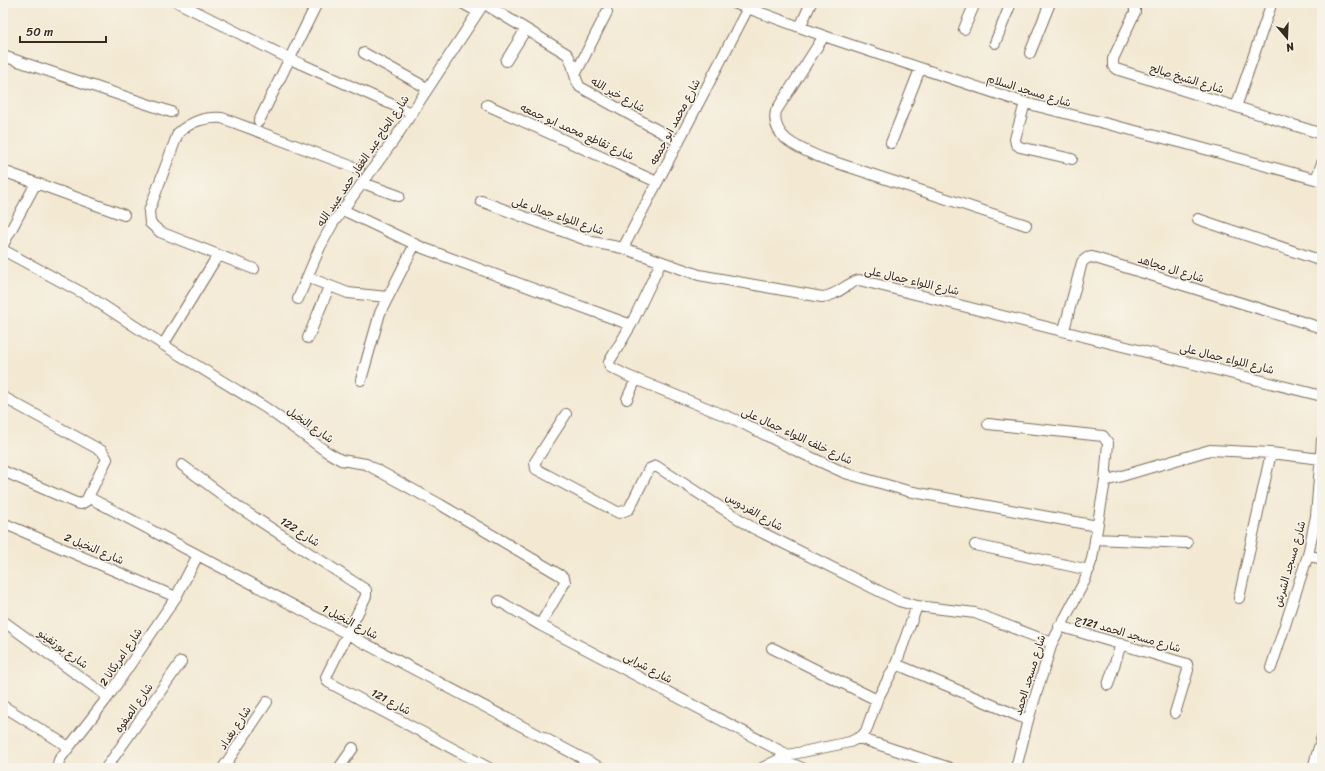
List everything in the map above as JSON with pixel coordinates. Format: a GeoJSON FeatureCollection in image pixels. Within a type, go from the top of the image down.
{"type":"FeatureCollection","features":[{"type":"Feature","properties":{"kind":"street"},"geometry":{"type":"LineString","coordinates":[[179,3],[290,59],[411,113]]}},
{"type":"Feature","properties":{"kind":"street"},"geometry":{"type":"LineString","coordinates":[[259,121],[317,3]]}},
{"type":"Feature","properties":{"kind":"street","name":"شارع خير الله"},"geometry":{"type":"LineString","coordinates":[[462,3],[482,6],[526,29],[567,54],[571,60],[576,73],[576,81],[580,87],[679,142]]}},
{"type":"Feature","properties":{"kind":"street","name":"شارع مسجد السلام"},"geometry":{"type":"LineString","coordinates":[[734,3],[920,69],[1025,103],[1319,180]]}},
{"type":"Feature","properties":{"kind":"street"},"geometry":{"type":"LineString","coordinates":[[800,27],[811,3]]}},
{"type":"Feature","properties":{"kind":"street"},"geometry":{"type":"LineString","coordinates":[[964,29],[974,3]]}},
{"type":"Feature","properties":{"kind":"street"},"geometry":{"type":"LineString","coordinates":[[995,43],[1011,3]]}},
{"type":"Feature","properties":{"kind":"street"},"geometry":{"type":"LineString","coordinates":[[1030,53],[1050,3]]}},
{"type":"Feature","properties":{"kind":"street","name":"شارع الشيخ صالح"},"geometry":{"type":"LineString","coordinates":[[1131,3],[1135,7],[1135,12],[1113,60],[1113,66],[1116,69],[1322,134]]}},
{"type":"Feature","properties":{"kind":"street","name":"شارع الحاج عبد الغفار حمد عبيد الله"},"geometry":{"type":"LineString","coordinates":[[298,299],[320,248],[333,223],[394,140],[482,6]]}},
{"type":"Feature","properties":{"kind":"street","name":"شارع محمد ابو جمعه"},"geometry":{"type":"LineString","coordinates":[[623,248],[748,8]]}},
{"type":"Feature","properties":{"kind":"street"},"geometry":{"type":"LineString","coordinates":[[1236,107],[1270,8]]}},
{"type":"Feature","properties":{"kind":"street"},"geometry":{"type":"LineString","coordinates":[[576,73],[607,12]]}},
{"type":"Feature","properties":{"kind":"street"},"geometry":{"type":"LineString","coordinates":[[506,61],[526,29]]}},
{"type":"Feature","properties":{"kind":"street"},"geometry":{"type":"LineString","coordinates":[[824,36],[776,111],[774,121],[778,130],[786,138],[793,144],[822,158],[1026,225]]}},
{"type":"Feature","properties":{"kind":"street"},"geometry":{"type":"LineString","coordinates":[[364,53],[427,88]]}},
{"type":"Feature","properties":{"kind":"street"},"geometry":{"type":"LineString","coordinates":[[3,56],[171,112]]}},
{"type":"Feature","properties":{"kind":"street"},"geometry":{"type":"LineString","coordinates":[[891,143],[920,69]]}},
{"type":"Feature","properties":{"kind":"street"},"geometry":{"type":"LineString","coordinates":[[1025,103],[1015,139],[1016,144],[1020,147],[1072,159]]}},
{"type":"Feature","properties":{"kind":"street","name":"شارع تقاطع محمد ابو جمعه"},"geometry":{"type":"LineString","coordinates":[[487,105],[657,182]]}},
{"type":"Feature","properties":{"kind":"street"},"geometry":{"type":"LineString","coordinates":[[254,269],[160,232],[150,224],[148,217],[149,211],[178,133],[187,125],[198,119],[210,117],[222,118],[359,169]]}},
{"type":"Feature","properties":{"kind":"street"},"geometry":{"type":"LineString","coordinates":[[1319,180],[1322,163]]}},
{"type":"Feature","properties":{"kind":"street"},"geometry":{"type":"LineString","coordinates":[[3,171],[124,215]]}},
{"type":"Feature","properties":{"kind":"street"},"geometry":{"type":"LineString","coordinates":[[3,245],[36,183]]}},
{"type":"Feature","properties":{"kind":"street"},"geometry":{"type":"LineString","coordinates":[[363,183],[399,196]]}},
{"type":"Feature","properties":{"kind":"street","name":"شارع اللواء جمال على"},"geometry":{"type":"LineString","coordinates":[[481,201],[592,242],[623,248],[699,275],[822,297],[837,294],[848,284],[860,280],[1322,396]]}},
{"type":"Feature","properties":{"kind":"street"},"geometry":{"type":"LineString","coordinates":[[343,210],[415,244],[631,325]]}},
{"type":"Feature","properties":{"kind":"street"},"geometry":{"type":"LineString","coordinates":[[1198,219],[1322,261]]}},
{"type":"Feature","properties":{"kind":"street"},"geometry":{"type":"LineString","coordinates":[[361,380],[380,313],[415,244]]}},
{"type":"Feature","properties":{"kind":"street","name":"شارع النخيل"},"geometry":{"type":"LineString","coordinates":[[3,250],[90,297],[162,345],[266,408],[340,460],[366,464],[441,505],[560,575],[564,578],[565,582],[540,624]]}},
{"type":"Feature","properties":{"kind":"street"},"geometry":{"type":"LineString","coordinates":[[162,345],[218,255]]}},
{"type":"Feature","properties":{"kind":"street","name":"شارع ال مجاهد"},"geometry":{"type":"LineString","coordinates":[[1064,330],[1082,262],[1087,258],[1092,257],[1322,328]]}},
{"type":"Feature","properties":{"kind":"street","name":"شارع خلف اللواء جمال على"},"geometry":{"type":"LineString","coordinates":[[661,262],[631,325],[609,364],[612,368],[736,420],[845,473],[908,491],[1097,526]]}},
{"type":"Feature","properties":{"kind":"street"},"geometry":{"type":"LineString","coordinates":[[307,277],[329,287],[348,293],[387,297]]}},
{"type":"Feature","properties":{"kind":"street"},"geometry":{"type":"LineString","coordinates":[[308,338],[329,287]]}},
{"type":"Feature","properties":{"kind":"street"},"geometry":{"type":"LineString","coordinates":[[627,399],[636,379]]}},
{"type":"Feature","properties":{"kind":"street"},"geometry":{"type":"LineString","coordinates":[[3,397],[105,453],[106,462],[84,503],[76,503],[3,471]]}},
{"type":"Feature","properties":{"kind":"street","name":"شارع الفردوس"},"geometry":{"type":"LineString","coordinates":[[566,414],[535,462],[535,467],[538,471],[619,513],[626,511],[631,506],[649,469],[652,467],[658,467],[753,528],[899,601],[917,606],[974,613],[1052,643]]}},
{"type":"Feature","properties":{"kind":"street","name":"شارع مسجد الحمد"},"geometry":{"type":"LineString","coordinates":[[988,424],[1103,436],[1108,443],[1105,480],[1089,570],[1059,626],[1052,643],[1028,720],[1016,768]]}},
{"type":"Feature","properties":{"kind":"street","name":"شارع مسجد الشرش"},"geometry":{"type":"LineString","coordinates":[[1271,668],[1308,555],[1316,516],[1322,440]]}},
{"type":"Feature","properties":{"kind":"street"},"geometry":{"type":"LineString","coordinates":[[1105,480],[1210,450],[1321,459]]}},
{"type":"Feature","properties":{"kind":"street"},"geometry":{"type":"LineString","coordinates":[[1238,598],[1271,454]]}},
{"type":"Feature","properties":{"kind":"street","name":"شارع 122"},"geometry":{"type":"LineString","coordinates":[[182,465],[240,508],[366,590],[366,596],[348,635]]}},
{"type":"Feature","properties":{"kind":"street","name":"شارع النخيل 1"},"geometry":{"type":"LineString","coordinates":[[88,497],[601,768]]}},
{"type":"Feature","properties":{"kind":"street","name":"شارع النخيل 2"},"geometry":{"type":"LineString","coordinates":[[3,523],[176,597]]}},
{"type":"Feature","properties":{"kind":"street"},"geometry":{"type":"LineString","coordinates":[[1095,539],[1187,543]]}},
{"type":"Feature","properties":{"kind":"street"},"geometry":{"type":"LineString","coordinates":[[975,545],[1089,570]]}},
{"type":"Feature","properties":{"kind":"street","name":"شارع امريكانا 2"},"geometry":{"type":"LineString","coordinates":[[60,768],[58,765],[59,760],[108,697],[176,597],[198,555]]}},
{"type":"Feature","properties":{"kind":"street"},"geometry":{"type":"LineString","coordinates":[[1308,555],[1322,559]]}},
{"type":"Feature","properties":{"kind":"street","name":"شارع شرابى"},"geometry":{"type":"LineString","coordinates":[[498,601],[802,768]]}},
{"type":"Feature","properties":{"kind":"street"},"geometry":{"type":"LineString","coordinates":[[762,768],[784,757],[850,742],[860,738],[866,731],[877,700],[896,664],[917,606]]}},
{"type":"Feature","properties":{"kind":"street","name":"شارع بورتفينو"},"geometry":{"type":"LineString","coordinates":[[3,621],[108,697]]}},
{"type":"Feature","properties":{"kind":"street","name":"شارع مسجد الحمد 121ج"},"geometry":{"type":"LineString","coordinates":[[1059,626],[1187,664],[1188,670],[1175,713]]}},
{"type":"Feature","properties":{"kind":"street","name":"شارع 121"},"geometry":{"type":"LineString","coordinates":[[348,635],[326,677],[328,682],[489,768]]}},
{"type":"Feature","properties":{"kind":"street"},"geometry":{"type":"LineString","coordinates":[[1108,685],[1121,644]]}},
{"type":"Feature","properties":{"kind":"street"},"geometry":{"type":"LineString","coordinates":[[772,648],[877,700]]}},
{"type":"Feature","properties":{"kind":"street","name":"شارع الصفوه"},"geometry":{"type":"LineString","coordinates":[[106,768],[181,662]]}},
{"type":"Feature","properties":{"kind":"street"},"geometry":{"type":"LineString","coordinates":[[896,664],[1028,720]]}},
{"type":"Feature","properties":{"kind":"street","name":"شارع بغداد"},"geometry":{"type":"LineString","coordinates":[[223,768],[267,702]]}},
{"type":"Feature","properties":{"kind":"street"},"geometry":{"type":"LineString","coordinates":[[3,706],[69,747]]}},
{"type":"Feature","properties":{"kind":"street"},"geometry":{"type":"LineString","coordinates":[[1313,768],[1322,737]]}},
{"type":"Feature","properties":{"kind":"street"},"geometry":{"type":"LineString","coordinates":[[860,738],[950,768]]}},
{"type":"Feature","properties":{"kind":"street"},"geometry":{"type":"LineString","coordinates":[[339,768],[353,748]]}}]}
